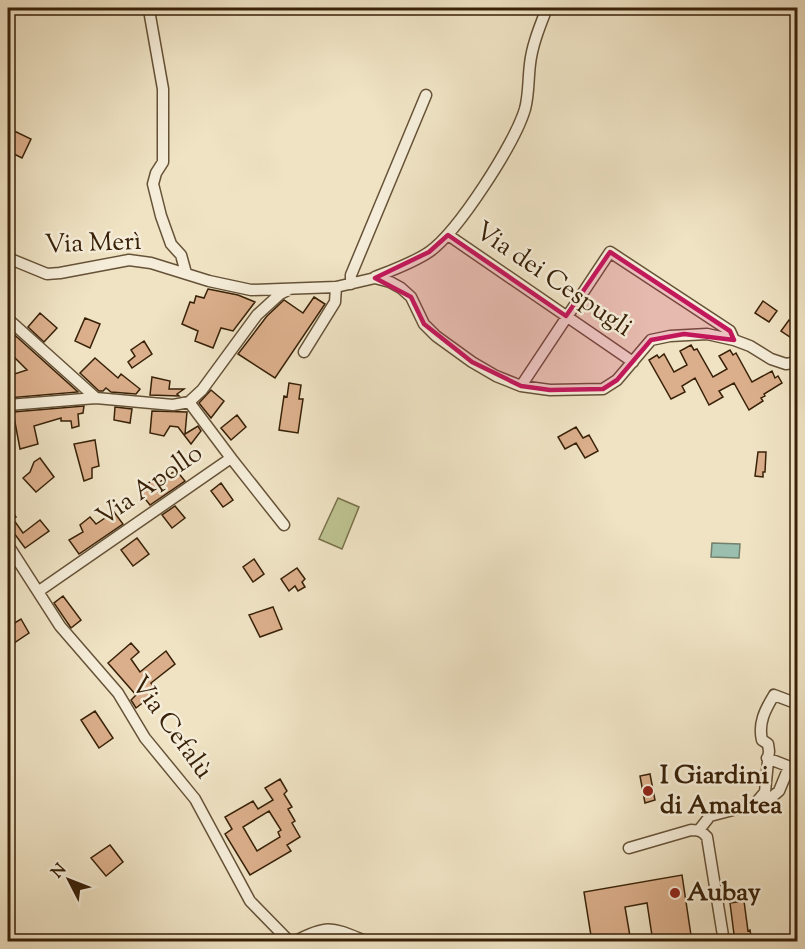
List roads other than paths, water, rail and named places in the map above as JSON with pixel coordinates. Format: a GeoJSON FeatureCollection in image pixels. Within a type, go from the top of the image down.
{"type":"FeatureCollection","features":[{"type":"Feature","properties":{"kind":"street","name":"Via Merì"},"geometry":{"type":"LineString","coordinates":[[8,258],[47,274],[129,260],[151,263],[209,281],[251,290],[336,287],[375,278],[406,265],[429,252],[448,235],[504,154],[519,126],[529,91],[532,48],[547,8]]}},
{"type":"Feature","properties":{"kind":"street"},"geometry":{"type":"LineString","coordinates":[[149,10],[163,89],[163,162],[156,173],[153,184],[171,244],[181,255],[186,273]]}},
{"type":"Feature","properties":{"kind":"street"},"geometry":{"type":"LineString","coordinates":[[351,284],[351,275],[426,95]]}},
{"type":"Feature","properties":{"kind":"street","name":"Via dei Cespugli"},"geometry":{"type":"LineString","coordinates":[[448,235],[633,362]]}},
{"type":"Feature","properties":{"kind":"street"},"geometry":{"type":"LineString","coordinates":[[521,386],[610,252],[730,331],[734,340]]}},
{"type":"Feature","properties":{"kind":"street"},"geometry":{"type":"LineString","coordinates":[[375,278],[395,285],[411,297],[424,324],[436,336],[472,362],[496,376],[521,386],[550,390],[603,389],[617,380],[651,340],[669,336],[707,334],[750,346],[771,359],[786,364],[798,362]]}},
{"type":"Feature","properties":{"kind":"street"},"geometry":{"type":"LineString","coordinates":[[304,352],[335,302],[336,287]]}},
{"type":"Feature","properties":{"kind":"street"},"geometry":{"type":"LineString","coordinates":[[8,405],[96,398],[173,405],[189,402],[202,390],[257,315],[280,294],[292,288]]}},
{"type":"Feature","properties":{"kind":"street"},"geometry":{"type":"LineString","coordinates":[[251,290],[260,298],[261,304],[257,315]]}},
{"type":"Feature","properties":{"kind":"street"},"geometry":{"type":"LineString","coordinates":[[8,319],[96,398]]}},
{"type":"Feature","properties":{"kind":"street","name":"Via Apollo"},"geometry":{"type":"LineString","coordinates":[[39,591],[231,458],[189,402]]}},
{"type":"Feature","properties":{"kind":"street"},"geometry":{"type":"LineString","coordinates":[[231,458],[284,525]]}},
{"type":"Feature","properties":{"kind":"street","name":"Via Cefalù"},"geometry":{"type":"LineString","coordinates":[[8,545],[60,626],[108,680],[127,706],[145,738],[185,784],[250,901],[292,942]]}},
{"type":"Feature","properties":{"kind":"street"},"geometry":{"type":"LineString","coordinates":[[756,804],[765,792],[769,751],[768,744],[762,740],[760,730],[767,706],[774,695],[798,704]]}},
{"type":"Feature","properties":{"kind":"street"},"geometry":{"type":"LineString","coordinates":[[699,830],[710,816],[766,801],[779,791],[794,769],[767,758]]}},
{"type":"Feature","properties":{"kind":"street"},"geometry":{"type":"LineString","coordinates":[[629,848],[691,830],[699,830],[707,837],[724,942]]}},
{"type":"Feature","properties":{"kind":"street"},"geometry":{"type":"LineString","coordinates":[[292,942],[315,932],[335,928],[368,942]]}},
{"type":"Feature","properties":{"kind":"place","name":"I Giardini di Amaltea"},"geometry":{"type":"Point","coordinates":[648,791]}},
{"type":"Feature","properties":{"kind":"place","name":"Aubay"},"geometry":{"type":"Point","coordinates":[675,893]}}]}
